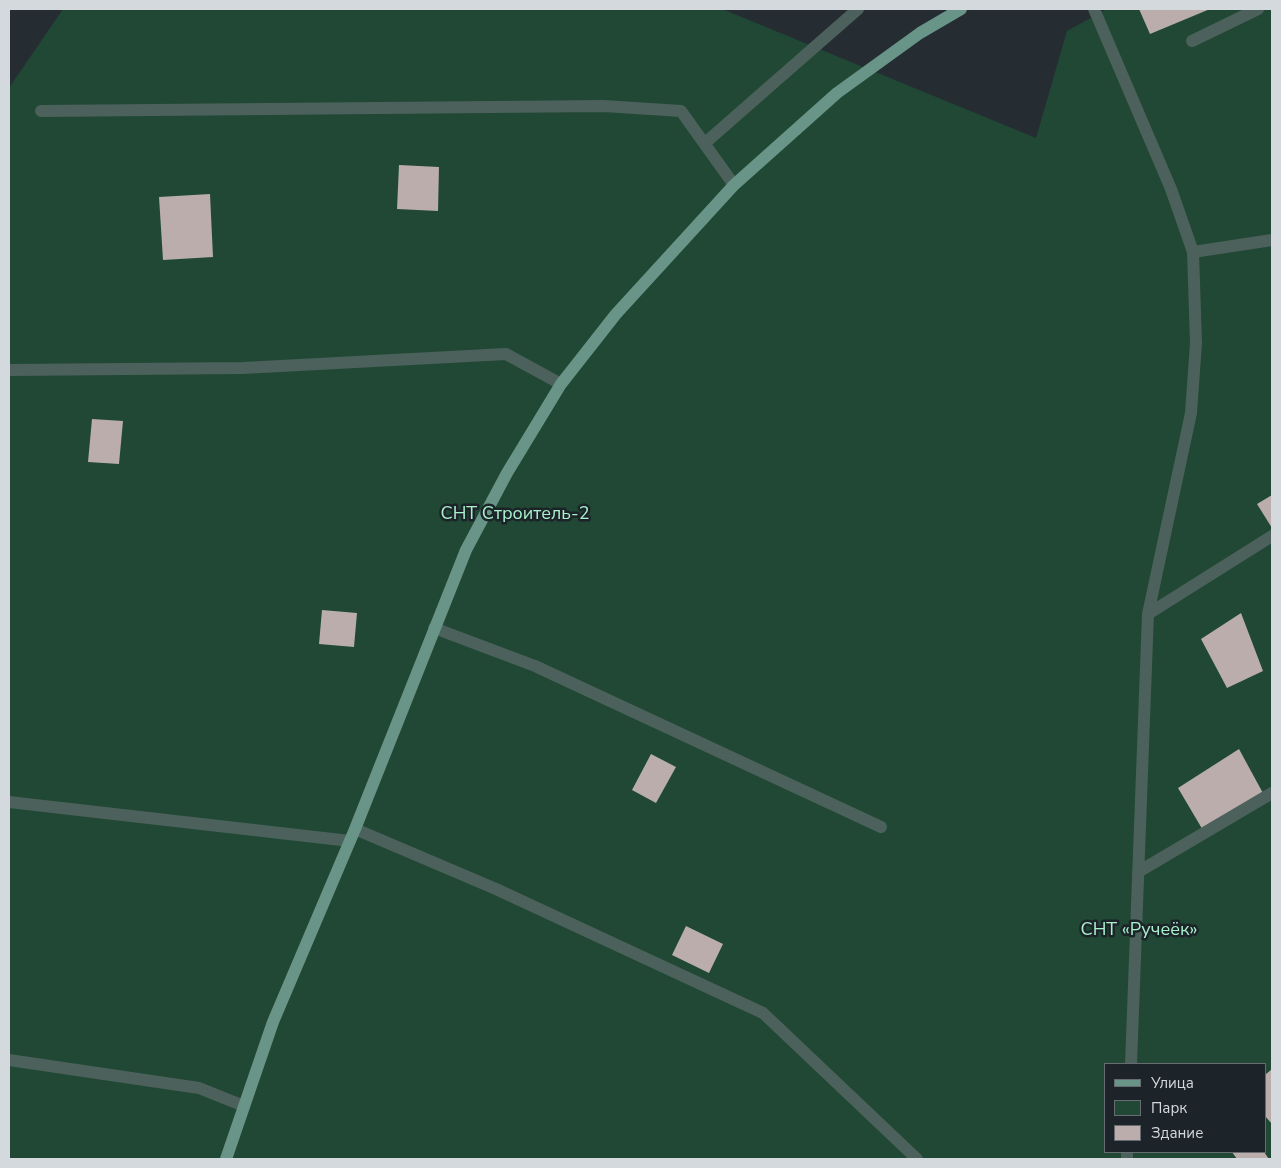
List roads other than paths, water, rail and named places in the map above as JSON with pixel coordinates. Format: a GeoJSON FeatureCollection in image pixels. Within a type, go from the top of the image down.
{"type":"FeatureCollection","features":[{"type":"Feature","properties":{"kind":"main road"},"geometry":{"type":"LineString","coordinates":[[226,1159],[274,1022],[355,829],[466,550],[507,474],[562,384],[616,314],[734,185],[837,93],[920,33],[961,9]]}},
{"type":"Feature","properties":{"kind":"lane"},"geometry":{"type":"LineString","coordinates":[[705,143],[858,9]]}},
{"type":"Feature","properties":{"kind":"lane"},"geometry":{"type":"LineString","coordinates":[[1094,9],[1171,189],[1192,252],[1196,343],[1192,413],[1148,614],[1131,1063]]}},
{"type":"Feature","properties":{"kind":"lane"},"geometry":{"type":"LineString","coordinates":[[1192,41],[1258,9]]}},
{"type":"Feature","properties":{"kind":"lane"},"geometry":{"type":"LineString","coordinates":[[41,111],[604,106],[681,111],[734,185]]}},
{"type":"Feature","properties":{"kind":"lane"},"geometry":{"type":"LineString","coordinates":[[1192,252],[1272,240]]}},
{"type":"Feature","properties":{"kind":"lane"},"geometry":{"type":"LineString","coordinates":[[9,370],[243,368],[506,354],[562,384]]}},
{"type":"Feature","properties":{"kind":"lane"},"geometry":{"type":"LineString","coordinates":[[1148,614],[1272,536]]}},
{"type":"Feature","properties":{"kind":"lane"},"geometry":{"type":"LineString","coordinates":[[434,628],[535,666],[881,827]]}},
{"type":"Feature","properties":{"kind":"lane"},"geometry":{"type":"LineString","coordinates":[[1138,872],[1272,793]]}},
{"type":"Feature","properties":{"kind":"lane"},"geometry":{"type":"LineString","coordinates":[[9,802],[350,841]]}},
{"type":"Feature","properties":{"kind":"lane"},"geometry":{"type":"LineString","coordinates":[[355,829],[496,889],[763,1013],[917,1159]]}},
{"type":"Feature","properties":{"kind":"lane"},"geometry":{"type":"LineString","coordinates":[[9,1060],[199,1088],[244,1106]]}},
{"type":"Feature","properties":{"kind":"park label","name":"СНТ Строитель-2"},"geometry":{"type":"Point","coordinates":[515,515]}},
{"type":"Feature","properties":{"kind":"park label","name":"СНТ «Ручеёк»"},"geometry":{"type":"Point","coordinates":[1139,931]}}]}
